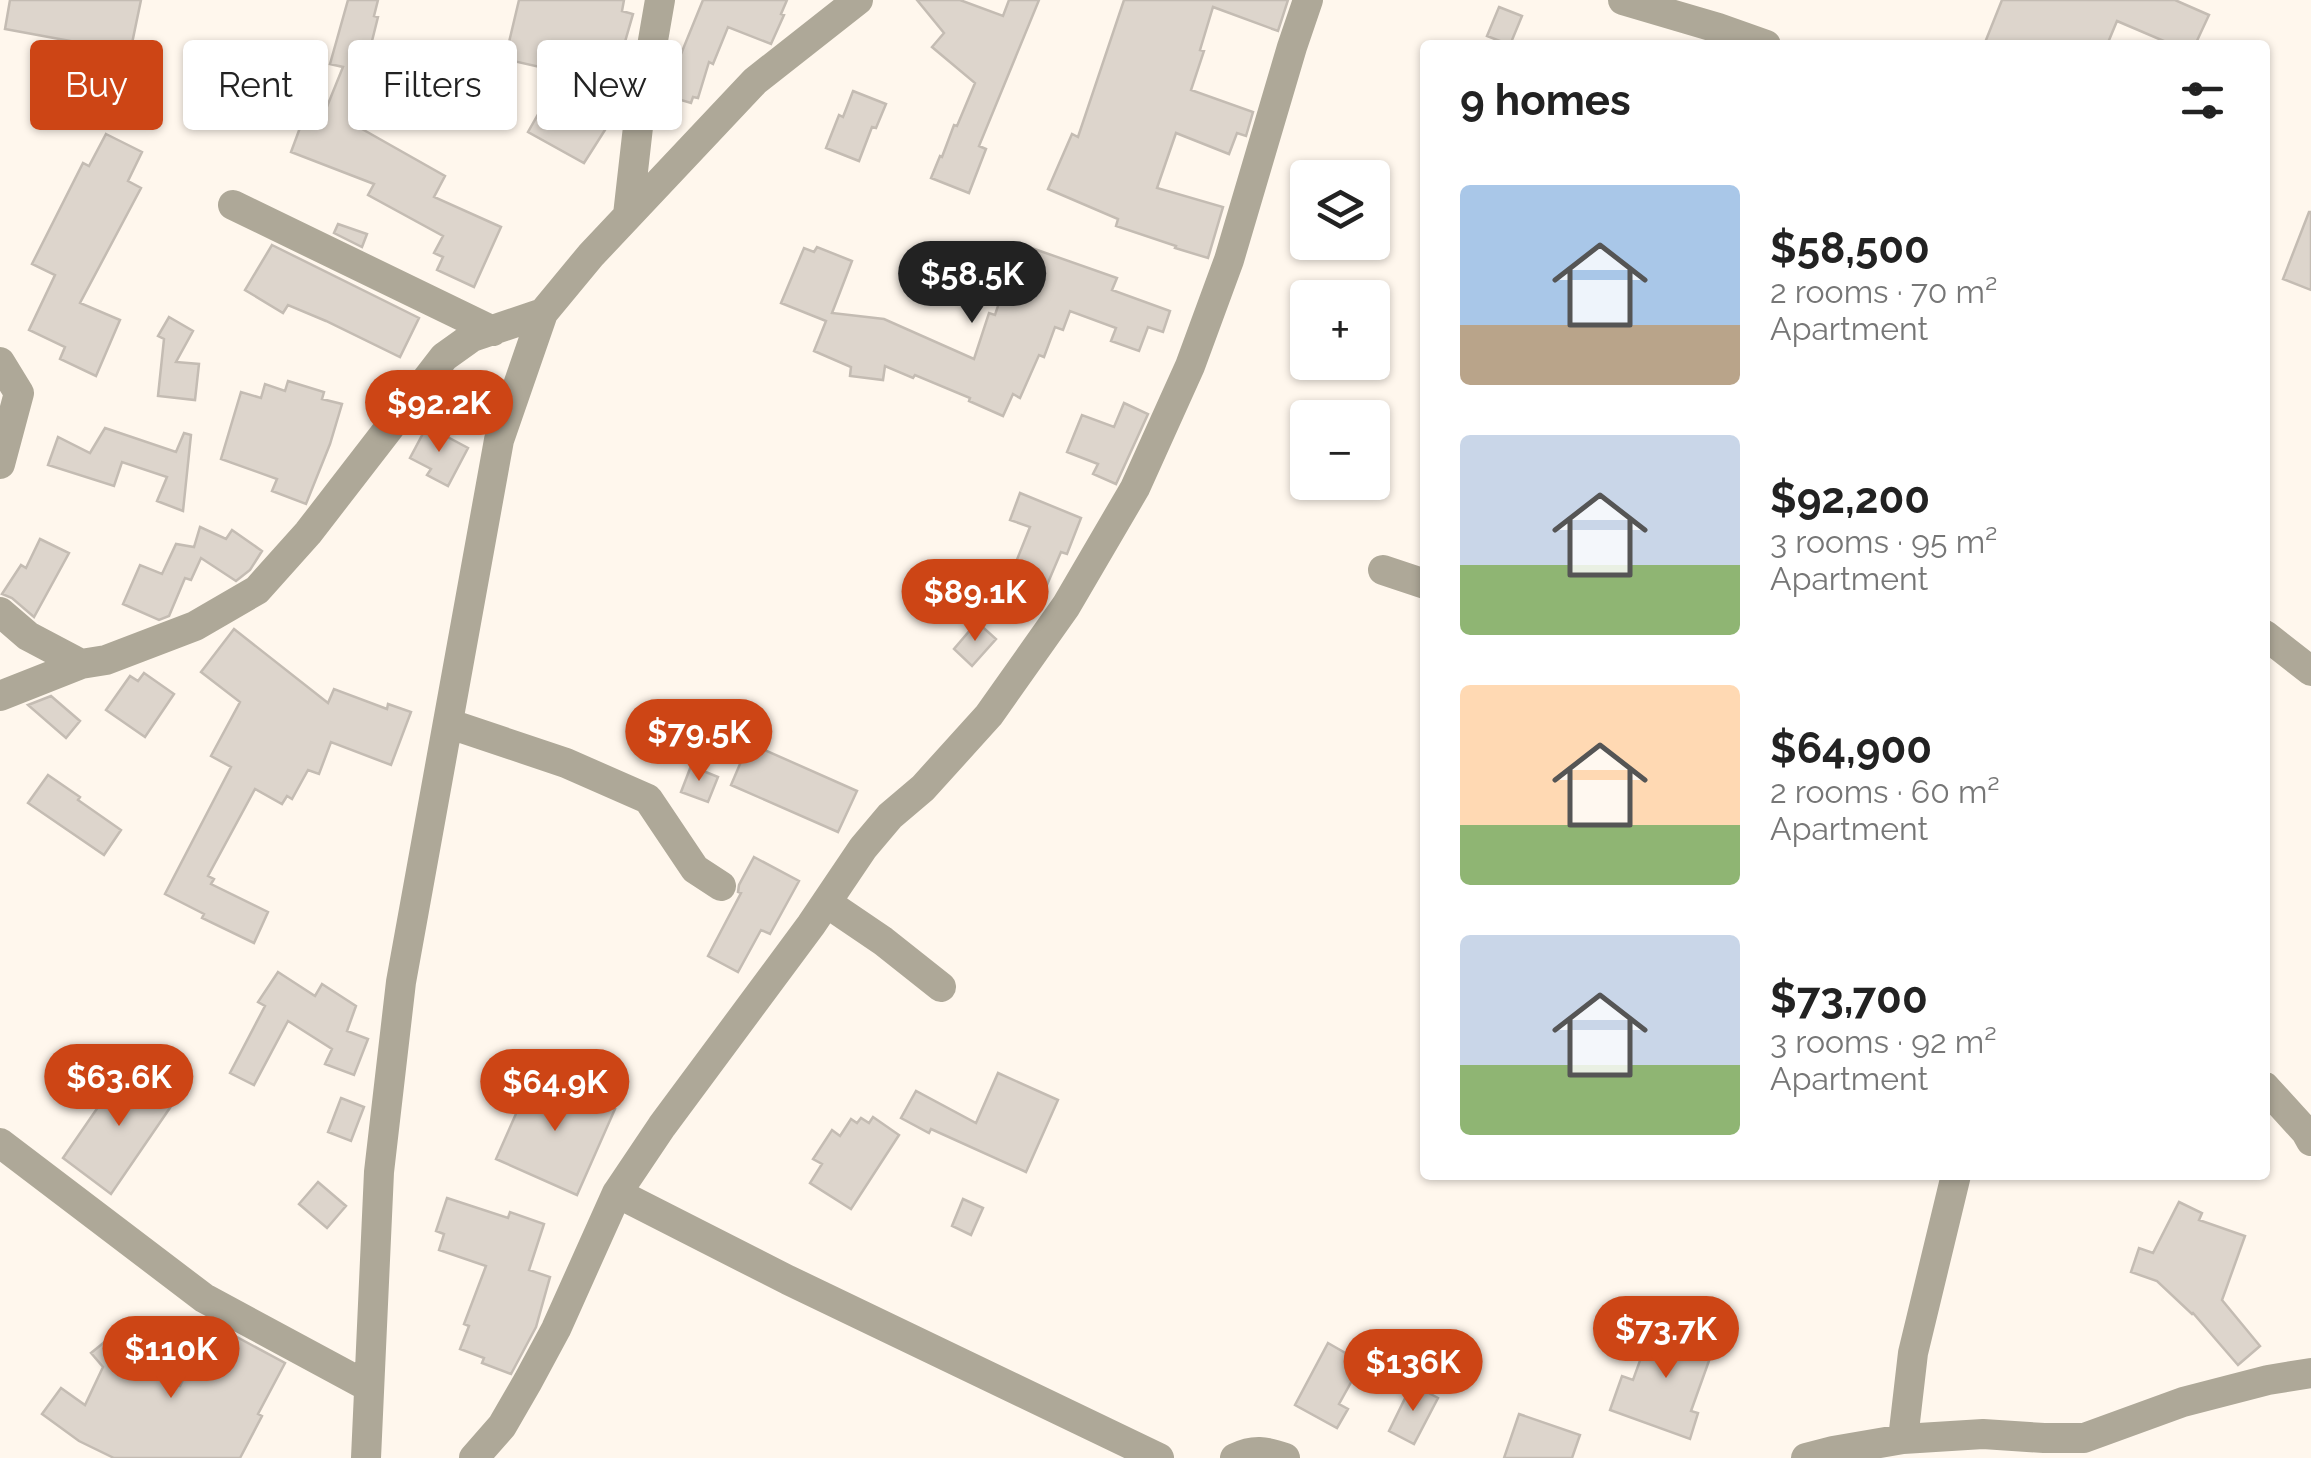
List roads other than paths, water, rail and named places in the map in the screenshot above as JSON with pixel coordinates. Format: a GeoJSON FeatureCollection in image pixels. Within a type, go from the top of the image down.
{"type":"FeatureCollection","features":[{"type":"Feature","properties":{"kind":"street"},"geometry":{"type":"LineString","coordinates":[[628,215],[638,127],[660,0]]}},
{"type":"Feature","properties":{"kind":"street"},"geometry":{"type":"LineString","coordinates":[[366,1458],[379,1172],[401,982],[500,440],[543,313],[591,255],[755,81],[858,0]]}},
{"type":"Feature","properties":{"kind":"street"},"geometry":{"type":"LineString","coordinates":[[474,1458],[502,1426],[556,1329],[617,1194],[662,1126],[863,848],[989,715],[1066,606],[1135,488],[1190,366],[1229,260],[1308,0]]}},
{"type":"Feature","properties":{"kind":"street"},"geometry":{"type":"LineString","coordinates":[[1623,0],[1757,40]]}},
{"type":"Feature","properties":{"kind":"street"},"geometry":{"type":"LineString","coordinates":[[233,205],[493,330]]}},
{"type":"Feature","properties":{"kind":"street"},"geometry":{"type":"LineString","coordinates":[[0,696],[195,626],[257,590],[308,534],[444,356],[472,338],[543,313]]}},
{"type":"Feature","properties":{"kind":"street"},"geometry":{"type":"LineString","coordinates":[[0,362],[19,394],[0,464]]}},
{"type":"Feature","properties":{"kind":"street"},"geometry":{"type":"LineString","coordinates":[[1383,570],[1420,582]]}},
{"type":"Feature","properties":{"kind":"street"},"geometry":{"type":"LineString","coordinates":[[0,612],[28,636],[81,664]]}},
{"type":"Feature","properties":{"kind":"street"},"geometry":{"type":"LineString","coordinates":[[2270,639],[2311,671]]}},
{"type":"Feature","properties":{"kind":"street"},"geometry":{"type":"LineString","coordinates":[[450,724],[566,763],[648,799],[694,869],[722,886]]}},
{"type":"Feature","properties":{"kind":"street"},"geometry":{"type":"LineString","coordinates":[[826,903],[941,988]]}},
{"type":"Feature","properties":{"kind":"street"},"geometry":{"type":"LineString","coordinates":[[2270,1092],[2311,1141]]}},
{"type":"Feature","properties":{"kind":"street"},"geometry":{"type":"LineString","coordinates":[[0,1143],[204,1298],[368,1387]]}},
{"type":"Feature","properties":{"kind":"street"},"geometry":{"type":"LineString","coordinates":[[1904,1439],[1912,1353],[1955,1180]]}},
{"type":"Feature","properties":{"kind":"street"},"geometry":{"type":"LineString","coordinates":[[617,1194],[1159,1458]]}},
{"type":"Feature","properties":{"kind":"street"},"geometry":{"type":"LineString","coordinates":[[1806,1458],[1904,1439],[1984,1434],[2084,1438],[2182,1402],[2268,1380],[2311,1374]]}},
{"type":"Feature","properties":{"kind":"street"},"geometry":{"type":"LineString","coordinates":[[1235,1458],[1252,1450],[1285,1458]]}}]}
